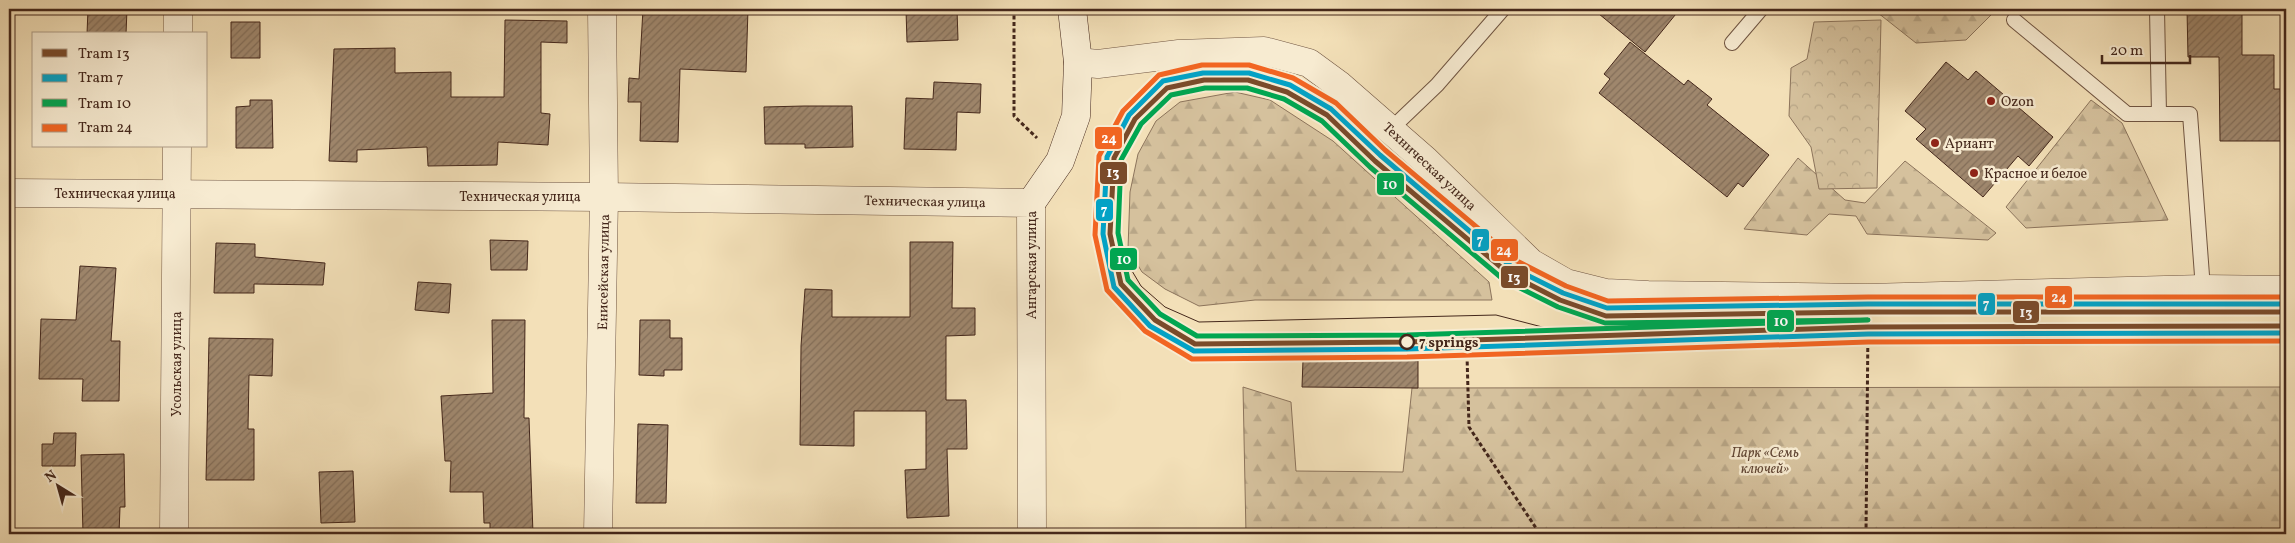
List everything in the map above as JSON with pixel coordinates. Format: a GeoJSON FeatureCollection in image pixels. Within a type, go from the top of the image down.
{"type":"FeatureCollection","features":[{"type":"Feature","properties":{"kind":"street"},"geometry":{"type":"LineString","coordinates":[[178,9],[178,32]]}},
{"type":"Feature","properties":{"kind":"street","name":"Енисейская улица"},"geometry":{"type":"LineString","coordinates":[[598,534],[604,197],[602,9]]}},
{"type":"Feature","properties":{"kind":"street","name":"Ангарская улица"},"geometry":{"type":"LineString","coordinates":[[1032,534],[1031,203],[1060,161],[1076,116],[1078,62],[1072,9]]}},
{"type":"Feature","properties":{"kind":"street","name":"Техническая улица"},"geometry":{"type":"LineString","coordinates":[[1078,62],[1098,64],[1179,54],[1264,51],[1309,63],[1339,85],[1425,160],[1531,263],[1566,283],[1606,293],[1868,298],[2203,289],[2286,290]]}},
{"type":"Feature","properties":{"kind":"street","name":"Усольская улица"},"geometry":{"type":"LineString","coordinates":[[174,534],[177,148]]}},
{"type":"Feature","properties":{"kind":"street","name":"Техническая улица"},"geometry":{"type":"LineString","coordinates":[[9,193],[604,197],[1031,203]]}},
{"type":"Feature","properties":{"kind":"lane"},"geometry":{"type":"LineString","coordinates":[[1390,130],[1437,85],[1503,9]]}},
{"type":"Feature","properties":{"kind":"lane"},"geometry":{"type":"LineString","coordinates":[[1732,43],[1761,9]]}},
{"type":"Feature","properties":{"kind":"lane"},"geometry":{"type":"LineString","coordinates":[[2157,9],[2159,114]]}},
{"type":"Feature","properties":{"kind":"lane"},"geometry":{"type":"LineString","coordinates":[[2014,20],[2128,114],[2190,114],[2203,289]]}},
{"type":"Feature","properties":{"kind":"path"},"geometry":{"type":"LineString","coordinates":[[1014,9],[1014,116],[1060,161]]}},
{"type":"Feature","properties":{"kind":"path"},"geometry":{"type":"LineString","coordinates":[[1866,534],[1868,298]]}},
{"type":"Feature","properties":{"kind":"path"},"geometry":{"type":"LineString","coordinates":[[1300,355],[1416,355]]}},
{"type":"Feature","properties":{"kind":"path"},"geometry":{"type":"LineString","coordinates":[[1467,355],[1468,427],[1540,534]]}},
{"type":"Feature","properties":{"kind":"green space"},"geometry":{"type":"Polygon","coordinates":[[[1873,9],[1997,9],[1966,40],[1916,43],[1873,9]]]}},
{"type":"Feature","properties":{"kind":"green space"},"geometry":{"type":"Polygon","coordinates":[[[1881,20],[1877,188],[1819,189],[1811,147],[1789,116],[1791,68],[1807,59],[1814,22],[1881,20]]]}},
{"type":"Feature","properties":{"kind":"green space"},"geometry":{"type":"Polygon","coordinates":[[[1235,92],[1270,100],[1333,141],[1489,282],[1492,300],[1255,300],[1199,306],[1165,289],[1142,272],[1128,249],[1130,192],[1138,154],[1156,121],[1180,102],[1235,92]]]}},
{"type":"Feature","properties":{"kind":"green space"},"geometry":{"type":"Polygon","coordinates":[[[2091,100],[2122,123],[2168,220],[2026,228],[2006,207],[2091,100]]]}},
{"type":"Feature","properties":{"kind":"green space"},"geometry":{"type":"Polygon","coordinates":[[[1798,158],[1845,200],[1865,203],[1905,161],[1996,233],[1988,240],[1867,234],[1856,216],[1829,214],[1807,235],[1744,229],[1798,158]]]}},
{"type":"Feature","properties":{"kind":"green space","name":"Парк «Семь ключей»"},"geometry":{"type":"Polygon","coordinates":[[[1243,387],[1291,402],[1296,471],[1403,472],[1412,388],[2286,387],[2286,534],[1246,534],[1243,387]]]}},
{"type":"Feature","properties":{"kind":"building"},"geometry":{"type":"Polygon","coordinates":[[[88,9],[127,9],[126,32],[87,32],[88,9]]]}},
{"type":"Feature","properties":{"kind":"building"},"geometry":{"type":"Polygon","coordinates":[[[643,9],[748,9],[746,72],[680,69],[678,142],[640,141],[641,102],[628,102],[629,78],[639,79],[643,9]]]}},
{"type":"Feature","properties":{"kind":"building"},"geometry":{"type":"Polygon","coordinates":[[[957,9],[958,40],[907,42],[906,10],[957,9]]]}},
{"type":"Feature","properties":{"kind":"building"},"geometry":{"type":"Polygon","coordinates":[[[1593,9],[1680,9],[1645,52],[1593,9]]]}},
{"type":"Feature","properties":{"kind":"building"},"geometry":{"type":"Polygon","coordinates":[[[2187,9],[2242,9],[2242,55],[2274,55],[2274,89],[2286,89],[2286,141],[2220,141],[2219,57],[2188,57],[2187,9]]]}},
{"type":"Feature","properties":{"kind":"building"},"geometry":{"type":"Polygon","coordinates":[[[505,20],[567,21],[567,43],[541,42],[541,113],[550,114],[548,145],[498,142],[497,165],[428,166],[427,147],[357,150],[357,162],[329,161],[334,49],[395,48],[395,73],[451,72],[451,97],[504,97],[505,20]]]}},
{"type":"Feature","properties":{"kind":"building"},"geometry":{"type":"Polygon","coordinates":[[[231,22],[260,22],[260,58],[231,58],[231,22]]]}},
{"type":"Feature","properties":{"kind":"building"},"geometry":{"type":"Polygon","coordinates":[[[1630,42],[1684,85],[1688,80],[1712,99],[1707,105],[1769,155],[1743,187],[1738,183],[1727,197],[1599,93],[1610,79],[1604,74],[1630,42]]]}},
{"type":"Feature","properties":{"kind":"building"},"geometry":{"type":"Polygon","coordinates":[[[1946,62],[1968,80],[1976,71],[2053,137],[2029,166],[2018,156],[1983,197],[1916,139],[1926,129],[1905,111],[1946,62]]]}},
{"type":"Feature","properties":{"kind":"building"},"geometry":{"type":"Polygon","coordinates":[[[934,82],[981,84],[980,113],[957,112],[956,150],[904,149],[906,98],[933,99],[934,82]]]}},
{"type":"Feature","properties":{"kind":"building"},"geometry":{"type":"Polygon","coordinates":[[[250,100],[272,100],[273,148],[236,148],[236,107],[250,106],[250,100]]]}},
{"type":"Feature","properties":{"kind":"building"},"geometry":{"type":"Polygon","coordinates":[[[852,106],[853,147],[805,148],[805,144],[765,144],[764,107],[852,106]]]}},
{"type":"Feature","properties":{"kind":"building"},"geometry":{"type":"Polygon","coordinates":[[[490,240],[528,241],[527,270],[491,270],[490,240]]]}},
{"type":"Feature","properties":{"kind":"building"},"geometry":{"type":"Polygon","coordinates":[[[910,242],[953,242],[952,308],[975,308],[975,335],[946,336],[946,400],[966,400],[967,449],[947,449],[949,516],[907,518],[905,470],[926,469],[926,411],[854,411],[854,446],[800,445],[801,346],[805,289],[832,290],[832,317],[910,317],[910,242]]]}},
{"type":"Feature","properties":{"kind":"building"},"geometry":{"type":"Polygon","coordinates":[[[216,243],[255,244],[255,257],[325,263],[323,285],[254,284],[254,293],[214,293],[216,243]]]}},
{"type":"Feature","properties":{"kind":"building"},"geometry":{"type":"Polygon","coordinates":[[[80,266],[116,268],[111,341],[120,341],[119,401],[82,401],[83,379],[39,379],[41,319],[76,320],[80,266]]]}},
{"type":"Feature","properties":{"kind":"building"},"geometry":{"type":"Polygon","coordinates":[[[418,282],[451,284],[449,313],[415,310],[418,282]]]}},
{"type":"Feature","properties":{"kind":"building"},"geometry":{"type":"Polygon","coordinates":[[[492,320],[525,320],[524,418],[529,418],[533,534],[490,534],[490,523],[484,523],[483,492],[450,492],[451,461],[445,461],[441,396],[493,393],[492,320]]]}},
{"type":"Feature","properties":{"kind":"building"},"geometry":{"type":"Polygon","coordinates":[[[640,320],[670,320],[670,338],[682,338],[682,370],[664,370],[664,376],[639,375],[640,320]]]}},
{"type":"Feature","properties":{"kind":"building"},"geometry":{"type":"Polygon","coordinates":[[[209,338],[273,339],[272,376],[249,375],[248,429],[254,429],[254,480],[206,480],[209,338]]]}},
{"type":"Feature","properties":{"kind":"building","name":"7 springs"},"geometry":{"type":"Polygon","coordinates":[[[1303,360],[1418,360],[1418,388],[1302,387],[1303,360]]]}},
{"type":"Feature","properties":{"kind":"building"},"geometry":{"type":"Polygon","coordinates":[[[638,424],[668,425],[666,503],[636,503],[638,424]]]}},
{"type":"Feature","properties":{"kind":"building"},"geometry":{"type":"Polygon","coordinates":[[[54,433],[76,433],[75,466],[42,466],[42,444],[53,444],[54,433]]]}},
{"type":"Feature","properties":{"kind":"building"},"geometry":{"type":"Polygon","coordinates":[[[124,454],[125,507],[120,507],[119,534],[83,534],[81,455],[124,454]]]}},
{"type":"Feature","properties":{"kind":"building"},"geometry":{"type":"Polygon","coordinates":[[[353,471],[355,522],[321,523],[319,472],[353,471]]]}},
{"type":"Feature","properties":{"kind":"tram line","name":"24"},"geometry":{"type":"LineString","coordinates":[[2286,297],[1868,297],[1608,301],[1566,286],[1517,261],[1385,150],[1336,103],[1293,78],[1249,65],[1202,65],[1159,75],[1123,111],[1099,156],[1095,235],[1107,290],[1145,331],[1192,359],[1407,357],[1868,342],[2286,341]]}},
{"type":"Feature","properties":{"kind":"tram line","name":"7"},"geometry":{"type":"LineString","coordinates":[[2286,304],[1868,304],[1607,308],[1563,293],[1513,268],[1380,155],[1331,109],[1290,85],[1249,73],[1203,73],[1163,81],[1129,115],[1107,157],[1103,234],[1114,287],[1150,326],[1194,351],[1407,349],[1868,334],[2286,333]]}},
{"type":"Feature","properties":{"kind":"tram line","name":"13"},"geometry":{"type":"LineString","coordinates":[[2286,312],[1868,312],[1606,316],[1560,300],[1509,274],[1375,161],[1327,115],[1287,92],[1248,80],[1204,80],[1167,88],[1135,119],[1114,158],[1110,234],[1121,284],[1155,320],[1195,344],[1407,342],[1868,327],[2286,326]]}},
{"type":"Feature","properties":{"kind":"tram line","name":"10"},"geometry":{"type":"LineString","coordinates":[[1205,88],[1247,88],[1284,99],[1322,121],[1370,167],[1504,280],[1558,307],[1605,323],[1868,320],[1407,335],[1197,336],[1160,314],[1128,280],[1118,233],[1121,160],[1141,124],[1171,95],[1205,88]]}},
{"type":"Feature","properties":{"kind":"tram line"},"geometry":{"type":"LineString","coordinates":[[1110,234],[1141,286],[1165,307],[1199,322],[1496,315],[1577,336]]}},
{"type":"Feature","properties":{"kind":"place","name":"Ozon"},"geometry":{"type":"Point","coordinates":[1991,101]}},
{"type":"Feature","properties":{"kind":"place","name":"Ариант"},"geometry":{"type":"Point","coordinates":[1935,143]}},
{"type":"Feature","properties":{"kind":"place","name":"Красное и белое"},"geometry":{"type":"Point","coordinates":[1974,173]}},
{"type":"Feature","properties":{"kind":"place","name":"7 springs"},"geometry":{"type":"Point","coordinates":[1407,342]}}]}
